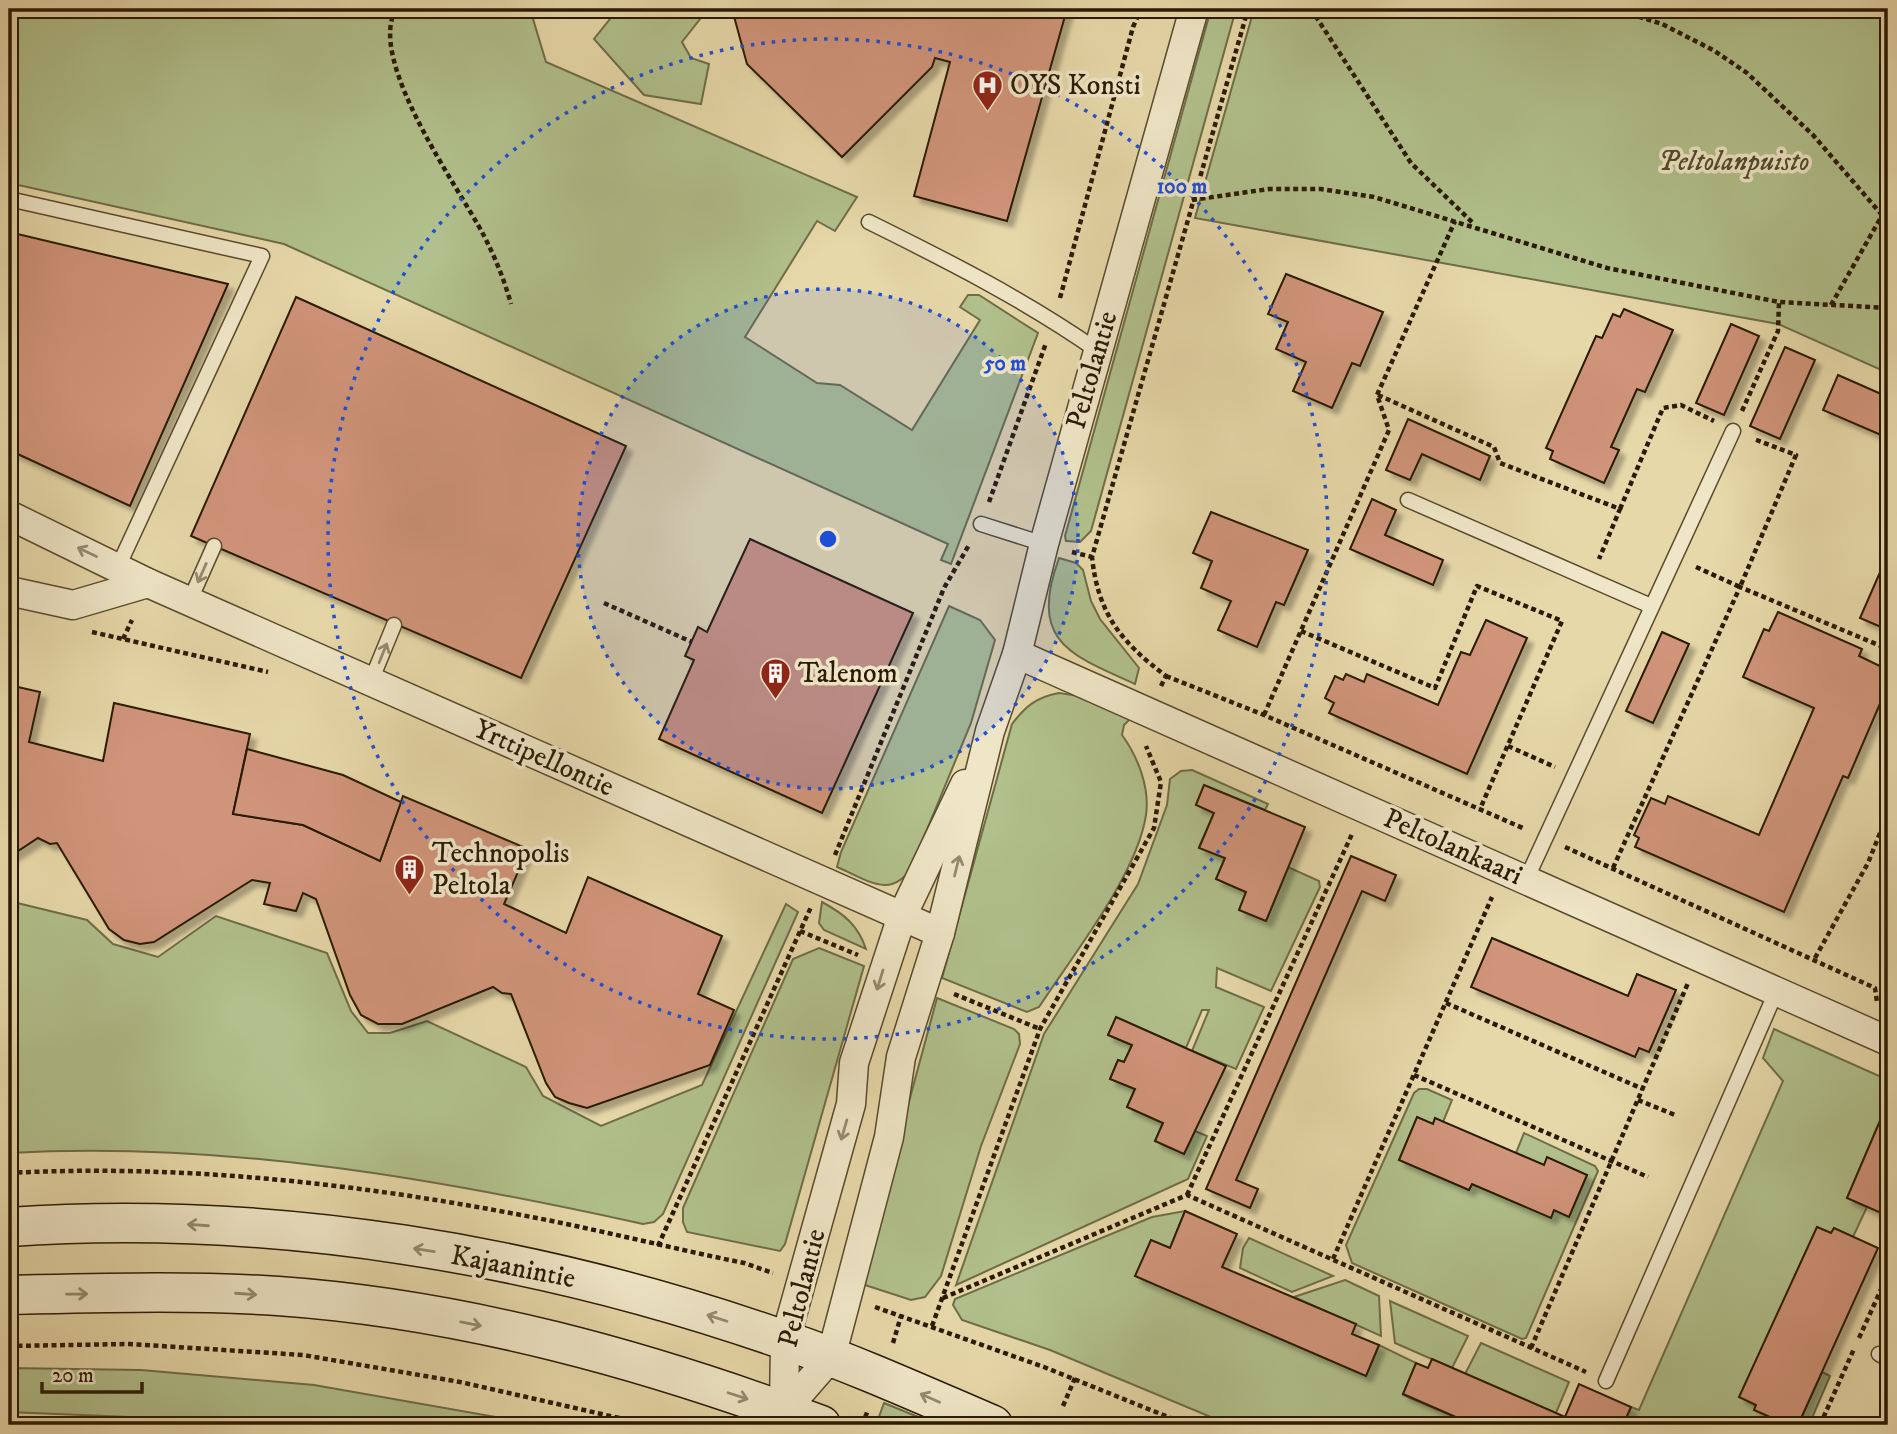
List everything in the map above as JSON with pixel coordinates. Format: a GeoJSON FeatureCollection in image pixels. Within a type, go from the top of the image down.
{"type":"FeatureCollection","features":[{"type":"Feature","properties":{"kind":"main road","name":"Kajaanintie"},"geometry":{"type":"LineString","coordinates":[[9,1227],[175,1224],[282,1230],[482,1258],[658,1300],[785,1340],[993,1425]]}},
{"type":"Feature","properties":{"kind":"main road"},"geometry":{"type":"LineString","coordinates":[[9,1295],[228,1293],[358,1304],[470,1323],[592,1350],[821,1425]]}},
{"type":"Feature","properties":{"kind":"street","name":"Peltolantie"},"geometry":{"type":"LineString","coordinates":[[784,1411],[831,1357],[889,1137],[901,1057],[940,933],[990,731],[1017,654],[1044,544],[1194,9]]}},
{"type":"Feature","properties":{"kind":"street","name":"Yrttipellontie"},"geometry":{"type":"LineString","coordinates":[[9,515],[148,583],[371,681],[817,895],[902,916],[940,933]]}},
{"type":"Feature","properties":{"kind":"street"},"geometry":{"type":"LineString","coordinates":[[9,591],[73,605],[148,583]]}},
{"type":"Feature","properties":{"kind":"street","name":"Peltolankaari"},"geometry":{"type":"LineString","coordinates":[[1017,654],[1888,1041]]}},
{"type":"Feature","properties":{"kind":"street","name":"Peltolantie"},"geometry":{"type":"LineString","coordinates":[[784,1411],[785,1340],[851,1104],[854,1063],[902,916],[990,731]]}},
{"type":"Feature","properties":{"kind":"lane"},"geometry":{"type":"LineString","coordinates":[[9,199],[262,256],[118,567]]}},
{"type":"Feature","properties":{"kind":"lane"},"geometry":{"type":"LineString","coordinates":[[869,222],[962,268],[1054,321],[1098,351]]}},
{"type":"Feature","properties":{"kind":"lane"},"geometry":{"type":"LineString","coordinates":[[1526,880],[1733,431]]}},
{"type":"Feature","properties":{"kind":"lane"},"geometry":{"type":"LineString","coordinates":[[1408,500],[1651,606]]}},
{"type":"Feature","properties":{"kind":"lane"},"geometry":{"type":"LineString","coordinates":[[981,524],[1044,544]]}},
{"type":"Feature","properties":{"kind":"lane"},"geometry":{"type":"LineString","coordinates":[[190,600],[214,546]]}},
{"type":"Feature","properties":{"kind":"lane"},"geometry":{"type":"LineString","coordinates":[[371,681],[394,625]]}},
{"type":"Feature","properties":{"kind":"lane"},"geometry":{"type":"LineString","coordinates":[[1606,1381],[1776,992]]}},
{"type":"Feature","properties":{"kind":"path"},"geometry":{"type":"LineString","coordinates":[[396,9],[392,15],[393,47],[402,91],[451,183],[481,231],[503,274],[511,304]]}},
{"type":"Feature","properties":{"kind":"path"},"geometry":{"type":"LineString","coordinates":[[658,1245],[817,895],[944,588],[981,524],[1054,321],[1133,27],[1141,9]]}},
{"type":"Feature","properties":{"kind":"path"},"geometry":{"type":"LineString","coordinates":[[1311,9],[1411,163],[1476,226]]}},
{"type":"Feature","properties":{"kind":"path"},"geometry":{"type":"LineString","coordinates":[[1614,9],[1662,24],[1713,50],[1747,73],[1812,135],[1888,222]]}},
{"type":"Feature","properties":{"kind":"path"},"geometry":{"type":"LineString","coordinates":[[1192,200],[1269,190],[1321,190],[1374,197],[1607,268],[1779,302],[1888,308]]}},
{"type":"Feature","properties":{"kind":"path"},"geometry":{"type":"LineString","coordinates":[[1831,305],[1888,205]]}},
{"type":"Feature","properties":{"kind":"path"},"geometry":{"type":"LineString","coordinates":[[1264,715],[1388,430],[1377,395],[1455,221]]}},
{"type":"Feature","properties":{"kind":"path"},"geometry":{"type":"LineString","coordinates":[[1733,431],[1778,331],[1779,302]]}},
{"type":"Feature","properties":{"kind":"path"},"geometry":{"type":"LineString","coordinates":[[1377,395],[1494,447],[1500,463],[1620,509]]}},
{"type":"Feature","properties":{"kind":"path"},"geometry":{"type":"LineString","coordinates":[[1590,579],[1663,408],[1681,405],[1733,431],[1796,455],[1740,587],[1613,868]]}},
{"type":"Feature","properties":{"kind":"path"},"geometry":{"type":"LineString","coordinates":[[1674,558],[1888,649]]}},
{"type":"Feature","properties":{"kind":"path"},"geometry":{"type":"LineString","coordinates":[[1301,631],[1435,688],[1477,586],[1562,621],[1480,809]]}},
{"type":"Feature","properties":{"kind":"path"},"geometry":{"type":"LineString","coordinates":[[604,603],[692,642]]}},
{"type":"Feature","properties":{"kind":"path"},"geometry":{"type":"LineString","coordinates":[[85,630],[281,675]]}},
{"type":"Feature","properties":{"kind":"path"},"geometry":{"type":"LineString","coordinates":[[1508,746],[1575,775]]}},
{"type":"Feature","properties":{"kind":"path"},"geometry":{"type":"LineString","coordinates":[[1815,958],[1868,863],[1888,813]]}},
{"type":"Feature","properties":{"kind":"path"},"geometry":{"type":"LineString","coordinates":[[942,1298],[1187,1195],[1355,827]]}},
{"type":"Feature","properties":{"kind":"path"},"geometry":{"type":"LineString","coordinates":[[1333,1259],[1495,890]]}},
{"type":"Feature","properties":{"kind":"path"},"geometry":{"type":"LineString","coordinates":[[798,902],[817,895]]}},
{"type":"Feature","properties":{"kind":"path"},"geometry":{"type":"LineString","coordinates":[[1531,1348],[1688,982]]}},
{"type":"Feature","properties":{"kind":"path"},"geometry":{"type":"LineString","coordinates":[[1446,1003],[1643,1089]]}},
{"type":"Feature","properties":{"kind":"path"},"geometry":{"type":"LineString","coordinates":[[1414,1075],[1648,1177]]}},
{"type":"Feature","properties":{"kind":"path"},"geometry":{"type":"LineString","coordinates":[[1638,1100],[1675,1115]]}},
{"type":"Feature","properties":{"kind":"path"},"geometry":{"type":"LineString","coordinates":[[1187,1195],[1606,1381]]}},
{"type":"Feature","properties":{"kind":"path"},"geometry":{"type":"LineString","coordinates":[[870,1305],[1075,1378],[1188,1425]]}},
{"type":"Feature","properties":{"kind":"path"},"geometry":{"type":"LineString","coordinates":[[9,1346],[129,1344],[303,1355],[460,1382],[650,1425]]}},
{"type":"Feature","properties":{"kind":"path"},"geometry":{"type":"LineString","coordinates":[[1063,1406],[1075,1378]]}},
{"type":"Feature","properties":{"kind":"green space"},"geometry":{"type":"Polygon","coordinates":[[[9,9],[530,9],[546,62],[857,197],[835,231],[817,221],[745,337],[817,383],[840,385],[912,430],[980,320],[960,307],[968,295],[979,295],[1038,333],[951,564],[941,560],[948,544],[284,244],[9,183],[9,9]]]}},
{"type":"Feature","properties":{"kind":"green space"},"geometry":{"type":"Polygon","coordinates":[[[618,9],[697,9],[700,19],[682,42],[691,58],[709,64],[701,104],[644,95],[594,39],[618,9]]]}},
{"type":"Feature","properties":{"kind":"green space"},"geometry":{"type":"Polygon","coordinates":[[[1211,9],[1236,9],[1091,531],[1080,542],[1066,541],[1065,536],[1211,9]]]}},
{"type":"Feature","properties":{"kind":"green space","name":"Peltolanpuisto"},"geometry":{"type":"Polygon","coordinates":[[[1254,9],[1888,9],[1888,373],[1778,324],[1195,218],[1254,9]]]}},
{"type":"Feature","properties":{"kind":"green space"},"geometry":{"type":"Polygon","coordinates":[[[1059,558],[1076,563],[1083,570],[1091,601],[1100,619],[1139,668],[1135,684],[1091,663],[1061,641],[1052,626],[1049,608],[1051,586],[1059,558]]]}},
{"type":"Feature","properties":{"kind":"green space"},"geometry":{"type":"Polygon","coordinates":[[[949,606],[980,620],[995,640],[971,723],[912,866],[896,883],[878,884],[837,867],[841,852],[949,606]]]}},
{"type":"Feature","properties":{"kind":"green space"},"geometry":{"type":"Polygon","coordinates":[[[1059,693],[1079,696],[1130,719],[1124,725],[1122,735],[1142,773],[1146,815],[1130,863],[1102,914],[1039,1007],[1027,1012],[942,978],[1012,724],[1032,704],[1059,693]]]}},
{"type":"Feature","properties":{"kind":"green space"},"geometry":{"type":"Polygon","coordinates":[[[1192,770],[1268,804],[1265,810],[1204,785],[1196,804],[1214,813],[1199,847],[1225,858],[1216,879],[1246,892],[1239,910],[1266,921],[1288,867],[1319,881],[1320,887],[1271,991],[1217,968],[1216,987],[1264,1007],[1236,1069],[1192,1051],[1209,1010],[1202,1010],[1186,1048],[1116,1018],[1108,1035],[1132,1045],[1124,1062],[1118,1060],[1110,1079],[1135,1089],[1127,1107],[1163,1123],[1155,1141],[1184,1154],[1195,1131],[1207,1136],[1188,1179],[956,1285],[1044,1034],[1138,884],[1167,805],[1170,779],[1181,771],[1192,770]]]}},
{"type":"Feature","properties":{"kind":"green space"},"geometry":{"type":"Polygon","coordinates":[[[9,901],[87,920],[113,944],[158,957],[216,916],[327,953],[351,1011],[368,1033],[390,1033],[427,1021],[526,1067],[543,1096],[601,1126],[702,1085],[786,904],[798,912],[663,1214],[654,1222],[643,1224],[407,1178],[248,1158],[89,1151],[9,1153],[9,901]]]}},
{"type":"Feature","properties":{"kind":"green space"},"geometry":{"type":"Polygon","coordinates":[[[822,902],[849,921],[859,933],[866,949],[824,930],[819,923],[822,902]]]}},
{"type":"Feature","properties":{"kind":"green space"},"geometry":{"type":"Polygon","coordinates":[[[819,948],[864,966],[785,1244],[780,1251],[687,1232],[683,1222],[683,1208],[793,959],[819,948]]]}},
{"type":"Feature","properties":{"kind":"green space"},"geometry":{"type":"Polygon","coordinates":[[[937,998],[1014,1029],[1019,1034],[1020,1044],[981,1146],[941,1276],[925,1297],[911,1300],[865,1285],[870,1246],[937,998]]]}},
{"type":"Feature","properties":{"kind":"green space"},"geometry":{"type":"Polygon","coordinates":[[[1774,1029],[1888,1080],[1888,1102],[1847,1198],[1867,1207],[1853,1237],[1834,1228],[1831,1233],[1817,1227],[1740,1397],[1756,1405],[1754,1410],[1788,1425],[1623,1425],[1631,1407],[1639,1410],[1783,1081],[1763,1058],[1774,1029]]]}},
{"type":"Feature","properties":{"kind":"green space"},"geometry":{"type":"Polygon","coordinates":[[[1419,1089],[1427,1089],[1452,1100],[1443,1122],[1435,1118],[1433,1124],[1417,1118],[1399,1160],[1469,1190],[1472,1184],[1551,1217],[1554,1210],[1569,1216],[1587,1175],[1548,1158],[1544,1165],[1516,1153],[1524,1133],[1595,1166],[1598,1171],[1526,1338],[1522,1339],[1352,1263],[1346,1245],[1414,1093],[1419,1089]]]}},
{"type":"Feature","properties":{"kind":"green space"},"geometry":{"type":"Polygon","coordinates":[[[1185,1211],[1170,1248],[1151,1240],[1136,1276],[1366,1376],[1379,1345],[1416,1363],[1403,1395],[1474,1425],[1230,1425],[1050,1350],[962,1320],[953,1305],[955,1299],[1152,1217],[1185,1211]]]}},
{"type":"Feature","properties":{"kind":"green space"},"geometry":{"type":"Polygon","coordinates":[[[1249,1238],[1333,1276],[1292,1292],[1240,1268],[1243,1248],[1249,1238]]]}},
{"type":"Feature","properties":{"kind":"green space"},"geometry":{"type":"Polygon","coordinates":[[[1345,1280],[1379,1296],[1381,1336],[1294,1297],[1345,1280]]]}},
{"type":"Feature","properties":{"kind":"green space"},"geometry":{"type":"Polygon","coordinates":[[[1390,1301],[1468,1336],[1452,1368],[1395,1343],[1390,1301]]]}},
{"type":"Feature","properties":{"kind":"green space"},"geometry":{"type":"Polygon","coordinates":[[[1481,1343],[1569,1382],[1556,1413],[1465,1374],[1481,1343]]]}},
{"type":"Feature","properties":{"kind":"green space"},"geometry":{"type":"Polygon","coordinates":[[[9,1368],[141,1370],[314,1385],[541,1425],[177,1425],[154,1418],[9,1412],[9,1368]]]}},
{"type":"Feature","properties":{"kind":"green space"},"geometry":{"type":"Polygon","coordinates":[[[1822,1372],[1830,1376],[1809,1425],[1798,1425],[1822,1372]]]}},
{"type":"Feature","properties":{"kind":"green space"},"geometry":{"type":"Polygon","coordinates":[[[884,1403],[938,1425],[876,1425],[884,1403]]]}},
{"type":"Feature","properties":{"kind":"building","name":"OYS Konsti"},"geometry":{"type":"Polygon","coordinates":[[[732,9],[1067,9],[1007,221],[914,196],[950,62],[935,58],[932,67],[842,157],[747,64],[732,9]]]}},
{"type":"Feature","properties":{"kind":"building"},"geometry":{"type":"Polygon","coordinates":[[[9,232],[228,284],[130,506],[9,450],[9,232]]]}},
{"type":"Feature","properties":{"kind":"building"},"geometry":{"type":"Polygon","coordinates":[[[1286,274],[1383,312],[1360,366],[1352,363],[1332,408],[1293,391],[1306,362],[1276,349],[1288,322],[1268,314],[1286,274]]]}},
{"type":"Feature","properties":{"kind":"building"},"geometry":{"type":"Polygon","coordinates":[[[296,297],[626,446],[521,678],[191,536],[296,297]]]}},
{"type":"Feature","properties":{"kind":"building"},"geometry":{"type":"Polygon","coordinates":[[[1624,309],[1673,330],[1645,392],[1637,389],[1611,447],[1619,450],[1604,483],[1550,459],[1553,451],[1546,448],[1596,336],[1602,338],[1613,314],[1620,317],[1624,309]]]}},
{"type":"Feature","properties":{"kind":"building"},"geometry":{"type":"Polygon","coordinates":[[[1731,324],[1759,336],[1724,415],[1696,403],[1731,324]]]}},
{"type":"Feature","properties":{"kind":"building"},"geometry":{"type":"Polygon","coordinates":[[[1785,347],[1815,360],[1780,439],[1750,426],[1785,347]]]}},
{"type":"Feature","properties":{"kind":"building"},"geometry":{"type":"Polygon","coordinates":[[[1838,375],[1888,397],[1888,438],[1823,410],[1838,375]]]}},
{"type":"Feature","properties":{"kind":"building"},"geometry":{"type":"Polygon","coordinates":[[[1408,419],[1490,456],[1480,480],[1422,454],[1410,480],[1386,470],[1408,419]]]}},
{"type":"Feature","properties":{"kind":"building"},"geometry":{"type":"Polygon","coordinates":[[[1372,499],[1396,510],[1385,535],[1443,560],[1433,585],[1350,549],[1372,499]]]}},
{"type":"Feature","properties":{"kind":"building"},"geometry":{"type":"Polygon","coordinates":[[[1211,512],[1308,550],[1284,605],[1276,602],[1257,647],[1218,630],[1231,601],[1201,588],[1212,561],[1193,553],[1211,512]]]}},
{"type":"Feature","properties":{"kind":"building","name":"Talenom"},"geometry":{"type":"Polygon","coordinates":[[[750,539],[913,613],[822,813],[659,739],[694,660],[685,656],[698,627],[707,632],[750,539]]]}},
{"type":"Feature","properties":{"kind":"building"},"geometry":{"type":"Polygon","coordinates":[[[1888,554],[1888,630],[1860,618],[1888,554]]]}},
{"type":"Feature","properties":{"kind":"building"},"geometry":{"type":"Polygon","coordinates":[[[1778,612],[1862,649],[1859,656],[1888,670],[1888,685],[1848,778],[1843,776],[1784,912],[1635,847],[1639,838],[1634,835],[1651,798],[1665,804],[1668,796],[1759,835],[1814,708],[1743,677],[1764,629],[1769,631],[1778,612]]]}},
{"type":"Feature","properties":{"kind":"building"},"geometry":{"type":"Polygon","coordinates":[[[1486,620],[1527,638],[1467,774],[1329,713],[1334,703],[1325,698],[1335,676],[1343,680],[1346,674],[1364,682],[1367,674],[1438,705],[1461,652],[1470,655],[1486,620]]]}},
{"type":"Feature","properties":{"kind":"building"},"geometry":{"type":"Polygon","coordinates":[[[1662,632],[1689,644],[1653,723],[1626,711],[1662,632]]]}},
{"type":"Feature","properties":{"kind":"building","name":"Technopolis Peltola"},"geometry":{"type":"Polygon","coordinates":[[[9,685],[40,692],[29,742],[103,761],[114,703],[250,734],[233,814],[303,825],[380,861],[403,796],[528,849],[504,904],[566,933],[588,877],[722,936],[698,994],[734,1010],[710,1065],[587,1108],[555,1097],[546,1083],[511,994],[502,993],[493,987],[402,1024],[378,1024],[361,1015],[350,995],[316,899],[303,893],[296,911],[264,904],[270,883],[252,880],[154,942],[140,944],[124,940],[109,929],[57,843],[50,844],[38,838],[9,857],[9,685]]]}},
{"type":"Feature","properties":{"kind":"building"},"geometry":{"type":"Polygon","coordinates":[[[247,749],[343,775],[401,802],[380,861],[303,825],[233,814],[247,749]]]}},
{"type":"Feature","properties":{"kind":"building"},"geometry":{"type":"Polygon","coordinates":[[[1204,785],[1305,827],[1266,921],[1239,910],[1246,892],[1216,879],[1225,858],[1199,848],[1214,813],[1196,805],[1204,785]]]}},
{"type":"Feature","properties":{"kind":"building"},"geometry":{"type":"Polygon","coordinates":[[[1351,856],[1396,875],[1385,901],[1362,891],[1236,1180],[1258,1189],[1250,1208],[1206,1189],[1351,856]]]}},
{"type":"Feature","properties":{"kind":"building"},"geometry":{"type":"Polygon","coordinates":[[[1492,938],[1628,996],[1637,974],[1676,990],[1649,1052],[1639,1048],[1635,1057],[1471,987],[1492,938]]]}},
{"type":"Feature","properties":{"kind":"building"},"geometry":{"type":"Polygon","coordinates":[[[1116,1017],[1226,1066],[1184,1154],[1155,1141],[1163,1123],[1127,1107],[1135,1089],[1110,1079],[1118,1060],[1124,1062],[1132,1045],[1108,1035],[1116,1017]]]}},
{"type":"Feature","properties":{"kind":"building"},"geometry":{"type":"Polygon","coordinates":[[[1888,1102],[1888,1216],[1847,1198],[1888,1102]]]}},
{"type":"Feature","properties":{"kind":"building"},"geometry":{"type":"Polygon","coordinates":[[[1417,1117],[1433,1124],[1435,1118],[1544,1165],[1547,1157],[1587,1175],[1569,1217],[1554,1210],[1551,1218],[1472,1184],[1469,1190],[1399,1160],[1417,1117]]]}},
{"type":"Feature","properties":{"kind":"building"},"geometry":{"type":"Polygon","coordinates":[[[1185,1211],[1237,1234],[1222,1267],[1356,1324],[1352,1334],[1379,1345],[1366,1376],[1135,1276],[1151,1240],[1170,1248],[1185,1211]]]}},
{"type":"Feature","properties":{"kind":"building"},"geometry":{"type":"Polygon","coordinates":[[[1817,1227],[1831,1233],[1834,1228],[1878,1248],[1798,1425],[1788,1425],[1754,1410],[1756,1405],[1739,1397],[1817,1227]]]}},
{"type":"Feature","properties":{"kind":"building"},"geometry":{"type":"Polygon","coordinates":[[[1432,1359],[1565,1417],[1579,1384],[1631,1407],[1623,1425],[1474,1425],[1403,1394],[1416,1363],[1428,1368],[1432,1359]]]}},
{"type":"Feature","properties":{"kind":"place","name":"OYS Konsti"},"geometry":{"type":"Point","coordinates":[987,112]}},
{"type":"Feature","properties":{"kind":"place","name":"Talenom"},"geometry":{"type":"Point","coordinates":[775,700]}},
{"type":"Feature","properties":{"kind":"place","name":"Technopolis Peltola"},"geometry":{"type":"Point","coordinates":[409,896]}}]}
